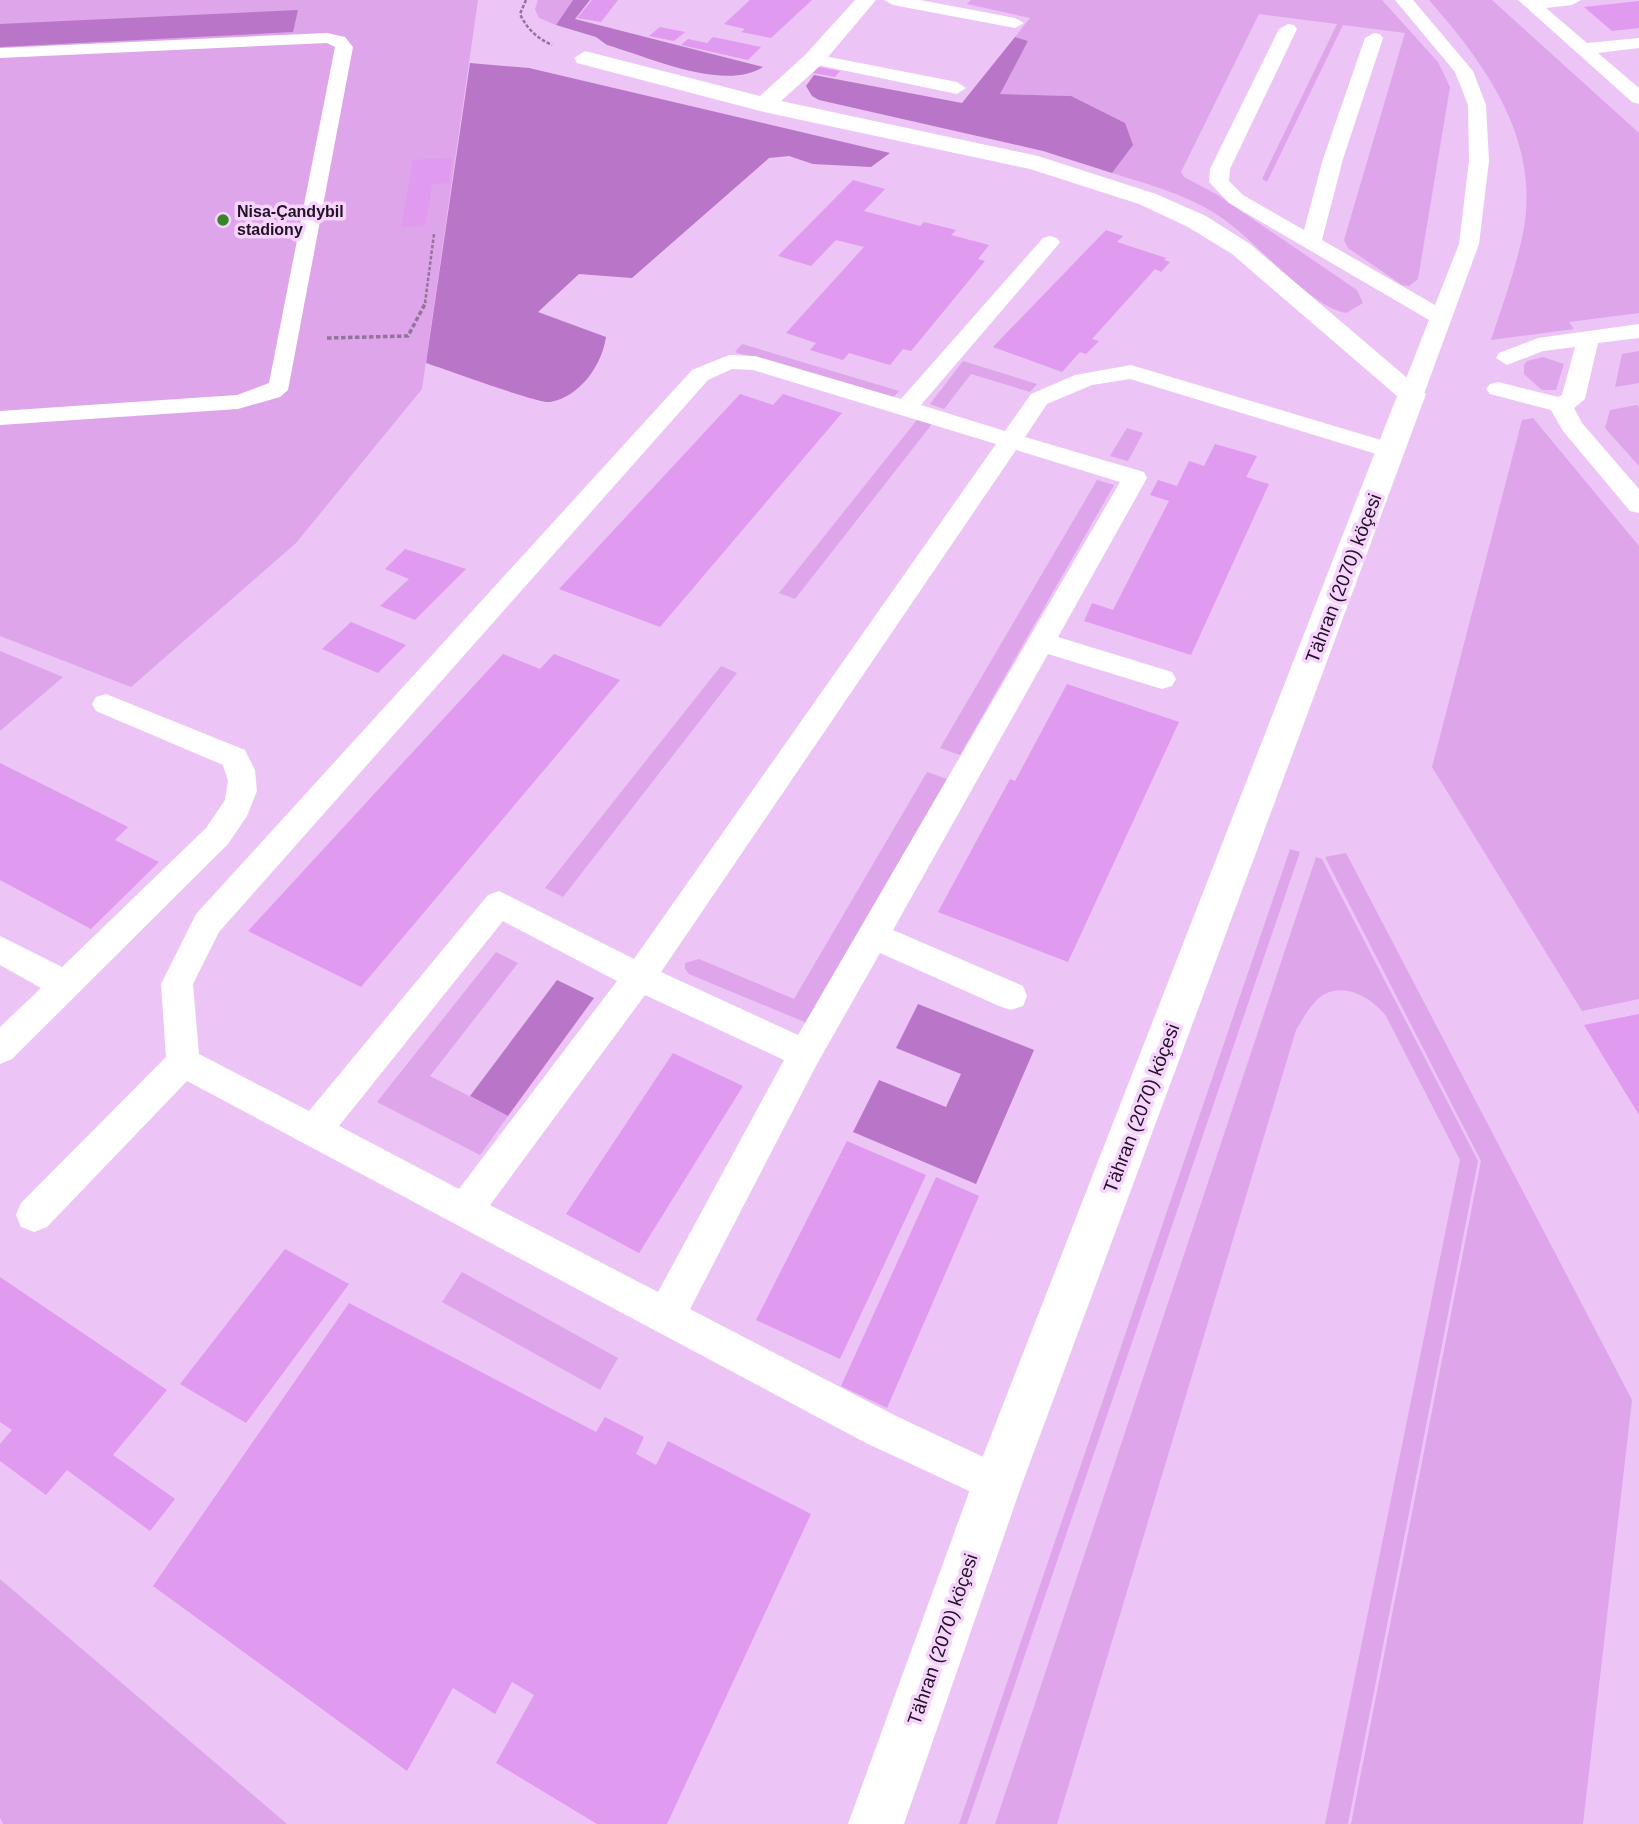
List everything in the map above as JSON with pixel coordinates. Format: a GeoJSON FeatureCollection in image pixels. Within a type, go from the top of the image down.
{"type":"FeatureCollection","features":[{"type":"Feature","properties":{"kind":"street"},"geometry":{"type":"LineString","coordinates":[[764,105],[814,59],[866,0]]}},
{"type":"Feature","properties":{"kind":"street"},"geometry":{"type":"LineString","coordinates":[[585,58],[764,105],[1044,166],[1179,210],[1211,227],[1241,249],[1412,394]]}},
{"type":"Feature","properties":{"kind":"street","name":"Tähran (2070) köçesi"},"geometry":{"type":"LineString","coordinates":[[876,1824],[996,1484],[1412,394]]}},
{"type":"Feature","properties":{"kind":"lane"},"geometry":{"type":"LineString","coordinates":[[893,0],[1015,23]]}},
{"type":"Feature","properties":{"kind":"lane"},"geometry":{"type":"LineString","coordinates":[[1404,0],[1464,71],[1477,105],[1479,161],[1469,244],[1412,394]]}},
{"type":"Feature","properties":{"kind":"lane"},"geometry":{"type":"LineString","coordinates":[[1529,2],[1572,0]]}},
{"type":"Feature","properties":{"kind":"lane"},"geometry":{"type":"LineString","coordinates":[[1529,2],[1639,97]]}},
{"type":"Feature","properties":{"kind":"lane"},"geometry":{"type":"LineString","coordinates":[[1288,29],[1220,169],[1219,182],[1236,199],[1441,318]]}},
{"type":"Feature","properties":{"kind":"lane"},"geometry":{"type":"LineString","coordinates":[[0,53],[327,38],[340,41],[344,47],[280,385],[264,395],[238,401],[0,418]]}},
{"type":"Feature","properties":{"kind":"lane"},"geometry":{"type":"LineString","coordinates":[[1311,243],[1333,159],[1374,38]]}},
{"type":"Feature","properties":{"kind":"lane"},"geometry":{"type":"LineString","coordinates":[[1583,49],[1639,43]]}},
{"type":"Feature","properties":{"kind":"lane"},"geometry":{"type":"LineString","coordinates":[[814,59],[957,88]]}},
{"type":"Feature","properties":{"kind":"lane"},"geometry":{"type":"LineString","coordinates":[[905,408],[1050,242]]}},
{"type":"Feature","properties":{"kind":"lane"},"geometry":{"type":"LineString","coordinates":[[1507,358],[1538,345],[1639,331]]}},
{"type":"Feature","properties":{"kind":"lane"},"geometry":{"type":"LineString","coordinates":[[1498,388],[1561,405],[1573,399],[1588,338]]}},
{"type":"Feature","properties":{"kind":"lane"},"geometry":{"type":"LineString","coordinates":[[34,1215],[183,1062],[177,984],[207,923],[700,375],[729,362],[755,363],[1135,478],[805,1054],[665,1317]]}},
{"type":"Feature","properties":{"kind":"lane"},"geometry":{"type":"LineString","coordinates":[[465,1210],[639,977],[1039,399],[1078,379],[1101,373],[1131,372],[1392,451]]}},
{"type":"Feature","properties":{"kind":"lane"},"geometry":{"type":"LineString","coordinates":[[1561,405],[1571,426],[1639,505]]}},
{"type":"Feature","properties":{"kind":"lane"},"geometry":{"type":"LineString","coordinates":[[1041,642],[1162,679]]}},
{"type":"Feature","properties":{"kind":"lane"},"geometry":{"type":"LineString","coordinates":[[0,1049],[216,836],[240,803],[245,778],[235,758],[106,705]]}},
{"type":"Feature","properties":{"kind":"lane"},"geometry":{"type":"LineString","coordinates":[[314,1131],[499,904],[639,977],[805,1054]]}},
{"type":"Feature","properties":{"kind":"lane"},"geometry":{"type":"LineString","coordinates":[[872,935],[1011,996]]}},
{"type":"Feature","properties":{"kind":"lane"},"geometry":{"type":"LineString","coordinates":[[0,949],[65,985]]}},
{"type":"Feature","properties":{"kind":"lane"},"geometry":{"type":"LineString","coordinates":[[183,1062],[880,1429],[996,1484]]}},
{"type":"Feature","properties":{"kind":"path"},"geometry":{"type":"LineString","coordinates":[[526,0],[520,14],[523,24],[541,41],[585,58]]}},
{"type":"Feature","properties":{"kind":"path"},"geometry":{"type":"LineString","coordinates":[[326,338],[408,336],[428,300],[434,234]]}},
{"type":"Feature","properties":{"kind":"shaded area","name":"Nisa-Çandybil stadiony"},"geometry":{"type":"Polygon","coordinates":[[[0,0],[478,0],[422,389],[296,543],[131,687],[0,636],[0,0]]]}},
{"type":"Feature","properties":{"kind":"shaded area"},"geometry":{"type":"Polygon","coordinates":[[[538,0],[573,0],[556,25],[539,18],[535,9],[538,0]]]}},
{"type":"Feature","properties":{"kind":"shaded area"},"geometry":{"type":"Polygon","coordinates":[[[573,0],[590,0],[575,19],[763,67],[747,74],[708,74],[665,64],[607,45],[596,37],[556,25],[573,0]]]}},
{"type":"Feature","properties":{"kind":"shaded area"},"geometry":{"type":"Polygon","coordinates":[[[971,0],[1382,0],[1438,62],[1450,87],[1418,279],[1409,286],[1402,285],[1348,248],[1344,240],[1405,33],[1343,25],[1267,182],[1262,179],[1337,24],[1259,14],[1181,172],[1184,177],[1216,194],[1357,290],[1363,303],[1346,313],[1331,308],[1299,286],[1236,228],[1209,210],[1169,191],[1112,173],[1132,145],[1071,96],[999,94],[1028,41],[1015,37],[1030,18],[967,4],[971,0]]]}},
{"type":"Feature","properties":{"kind":"shaded area"},"geometry":{"type":"Polygon","coordinates":[[[1429,0],[1492,0],[1639,133],[1639,313],[1569,322],[1574,329],[1491,340],[1514,270],[1524,228],[1527,195],[1523,163],[1515,133],[1488,76],[1429,0]]]}},
{"type":"Feature","properties":{"kind":"shaded area"},"geometry":{"type":"Polygon","coordinates":[[[298,10],[293,32],[0,47],[0,24],[298,10]]]}},
{"type":"Feature","properties":{"kind":"shaded area"},"geometry":{"type":"Polygon","coordinates":[[[1015,37],[1028,41],[1000,94],[1071,96],[1125,123],[1133,145],[1112,173],[1043,151],[819,100],[812,96],[806,86],[814,75],[962,103],[1015,37]]]}},
{"type":"Feature","properties":{"kind":"shaded area"},"geometry":{"type":"Polygon","coordinates":[[[470,63],[529,68],[890,153],[871,167],[813,164],[789,156],[769,158],[632,278],[579,274],[538,312],[606,337],[604,348],[594,369],[580,387],[561,399],[542,401],[426,363],[470,63]]]}},
{"type":"Feature","properties":{"kind":"shaded area"},"geometry":{"type":"Polygon","coordinates":[[[742,344],[899,391],[891,400],[735,352],[742,344]]]}},
{"type":"Feature","properties":{"kind":"shaded area"},"geometry":{"type":"Polygon","coordinates":[[[1639,351],[1639,383],[1615,387],[1622,354],[1639,351]]]}},
{"type":"Feature","properties":{"kind":"shaded area"},"geometry":{"type":"Polygon","coordinates":[[[1543,357],[1564,364],[1556,390],[1542,390],[1524,374],[1527,361],[1543,357]]]}},
{"type":"Feature","properties":{"kind":"shaded area"},"geometry":{"type":"Polygon","coordinates":[[[963,361],[1037,384],[1030,392],[971,374],[944,409],[930,404],[963,361]]]}},
{"type":"Feature","properties":{"kind":"shaded area"},"geometry":{"type":"Polygon","coordinates":[[[1637,405],[1639,466],[1605,428],[1610,410],[1637,405]]]}},
{"type":"Feature","properties":{"kind":"shaded area"},"geometry":{"type":"Polygon","coordinates":[[[1533,418],[1639,546],[1639,999],[1582,1011],[1432,767],[1522,420],[1533,418]]]}},
{"type":"Feature","properties":{"kind":"shaded area"},"geometry":{"type":"Polygon","coordinates":[[[917,420],[932,424],[795,599],[779,593],[917,420]]]}},
{"type":"Feature","properties":{"kind":"shaded area"},"geometry":{"type":"Polygon","coordinates":[[[1127,428],[1143,433],[1128,461],[1110,456],[1127,428]]]}},
{"type":"Feature","properties":{"kind":"shaded area"},"geometry":{"type":"Polygon","coordinates":[[[1097,480],[1114,485],[960,755],[940,748],[1097,480]]]}},
{"type":"Feature","properties":{"kind":"shaded area"},"geometry":{"type":"Polygon","coordinates":[[[0,651],[63,677],[0,731],[0,651]]]}},
{"type":"Feature","properties":{"kind":"shaded area"},"geometry":{"type":"Polygon","coordinates":[[[721,666],[737,673],[563,897],[545,888],[721,666]]]}},
{"type":"Feature","properties":{"kind":"shaded area"},"geometry":{"type":"Polygon","coordinates":[[[927,772],[947,779],[807,1023],[689,974],[685,963],[699,959],[794,999],[927,772]]]}},
{"type":"Feature","properties":{"kind":"shaded area"},"geometry":{"type":"Polygon","coordinates":[[[1290,849],[1300,852],[967,1824],[959,1824],[1290,849]]]}},
{"type":"Feature","properties":{"kind":"shaded area"},"geometry":{"type":"Polygon","coordinates":[[[1346,853],[1632,1400],[1583,1824],[1351,1824],[1481,1161],[1325,857],[1346,853]]]}},
{"type":"Feature","properties":{"kind":"shaded area"},"geometry":{"type":"Polygon","coordinates":[[[1316,857],[1322,859],[1478,1161],[1348,1824],[1325,1824],[1460,1160],[1386,1016],[1362,996],[1342,990],[1323,995],[1307,1012],[1296,1030],[1057,1824],[995,1824],[1316,857]]]}},
{"type":"Feature","properties":{"kind":"shaded area"},"geometry":{"type":"Polygon","coordinates":[[[496,952],[518,963],[430,1076],[508,1116],[480,1155],[377,1102],[496,952]]]}},
{"type":"Feature","properties":{"kind":"shaded area"},"geometry":{"type":"Polygon","coordinates":[[[557,980],[594,998],[508,1116],[470,1096],[557,980]]]}},
{"type":"Feature","properties":{"kind":"shaded area"},"geometry":{"type":"Polygon","coordinates":[[[918,1004],[1034,1050],[976,1184],[853,1132],[879,1080],[946,1107],[961,1074],[896,1048],[918,1004]]]}},
{"type":"Feature","properties":{"kind":"shaded area"},"geometry":{"type":"Polygon","coordinates":[[[462,1272],[618,1358],[600,1390],[442,1302],[462,1272]]]}},
{"type":"Feature","properties":{"kind":"shaded area"},"geometry":{"type":"Polygon","coordinates":[[[0,1579],[287,1824],[3,1824],[0,1818],[0,1579]]]}},
{"type":"Feature","properties":{"kind":"building"},"geometry":{"type":"Polygon","coordinates":[[[592,0],[618,0],[601,22],[577,18],[592,0]]]}},
{"type":"Feature","properties":{"kind":"building"},"geometry":{"type":"Polygon","coordinates":[[[750,0],[812,0],[771,38],[741,32],[745,29],[724,24],[750,0]]]}},
{"type":"Feature","properties":{"kind":"building"},"geometry":{"type":"Polygon","coordinates":[[[1639,1],[1639,28],[1612,31],[1584,7],[1639,1]]]}},
{"type":"Feature","properties":{"kind":"building"},"geometry":{"type":"Polygon","coordinates":[[[660,27],[685,32],[674,41],[649,36],[660,27]]]}},
{"type":"Feature","properties":{"kind":"building"},"geometry":{"type":"Polygon","coordinates":[[[713,37],[761,47],[748,60],[681,45],[688,39],[707,43],[713,37]]]}},
{"type":"Feature","properties":{"kind":"building"},"geometry":{"type":"Polygon","coordinates":[[[818,67],[840,71],[835,77],[813,73],[818,67]]]}},
{"type":"Feature","properties":{"kind":"building"},"geometry":{"type":"Polygon","coordinates":[[[452,158],[449,183],[432,184],[425,226],[401,227],[413,160],[452,158]]]}},
{"type":"Feature","properties":{"kind":"building"},"geometry":{"type":"Polygon","coordinates":[[[853,180],[885,189],[864,211],[920,226],[924,222],[956,230],[951,235],[989,245],[978,259],[985,261],[911,351],[903,349],[890,365],[849,353],[843,360],[810,350],[816,343],[786,333],[864,247],[836,240],[811,266],[778,256],[853,180]]]}},
{"type":"Feature","properties":{"kind":"building"},"geometry":{"type":"Polygon","coordinates":[[[1106,230],[1123,236],[1117,242],[1166,258],[1164,260],[1170,262],[1161,272],[1155,269],[1092,339],[1099,341],[1086,354],[1080,352],[1062,372],[993,347],[1106,230]]]}},
{"type":"Feature","properties":{"kind":"building"},"geometry":{"type":"Polygon","coordinates":[[[740,394],[773,405],[783,394],[842,413],[660,627],[559,589],[740,394]]]}},
{"type":"Feature","properties":{"kind":"building"},"geometry":{"type":"Polygon","coordinates":[[[1215,444],[1257,456],[1246,477],[1269,484],[1191,655],[1084,621],[1092,603],[1113,610],[1169,501],[1150,495],[1158,480],[1177,486],[1189,461],[1204,466],[1215,444]]]}},
{"type":"Feature","properties":{"kind":"building"},"geometry":{"type":"Polygon","coordinates":[[[405,549],[466,569],[415,620],[380,606],[409,579],[385,569],[405,549]]]}},
{"type":"Feature","properties":{"kind":"building"},"geometry":{"type":"Polygon","coordinates":[[[351,622],[406,645],[378,673],[322,649],[351,622]]]}},
{"type":"Feature","properties":{"kind":"building"},"geometry":{"type":"Polygon","coordinates":[[[503,654],[540,669],[554,654],[620,680],[361,987],[248,931],[503,654]]]}},
{"type":"Feature","properties":{"kind":"building"},"geometry":{"type":"Polygon","coordinates":[[[1067,684],[1179,722],[1068,962],[938,912],[1010,779],[1015,781],[1067,684]]]}},
{"type":"Feature","properties":{"kind":"building"},"geometry":{"type":"Polygon","coordinates":[[[0,763],[128,827],[115,840],[159,862],[91,929],[0,880],[0,763]]]}},
{"type":"Feature","properties":{"kind":"building"},"geometry":{"type":"Polygon","coordinates":[[[1639,1014],[1639,1115],[1584,1025],[1639,1014]]]}},
{"type":"Feature","properties":{"kind":"building"},"geometry":{"type":"Polygon","coordinates":[[[673,1053],[743,1086],[639,1253],[566,1214],[673,1053]]]}},
{"type":"Feature","properties":{"kind":"building"},"geometry":{"type":"Polygon","coordinates":[[[847,1141],[926,1175],[840,1359],[756,1320],[847,1141]]]}},
{"type":"Feature","properties":{"kind":"building"},"geometry":{"type":"Polygon","coordinates":[[[936,1177],[979,1196],[887,1408],[841,1386],[936,1177]]]}},
{"type":"Feature","properties":{"kind":"building"},"geometry":{"type":"Polygon","coordinates":[[[285,1249],[349,1284],[246,1423],[180,1384],[285,1249]]]}},
{"type":"Feature","properties":{"kind":"building"},"geometry":{"type":"Polygon","coordinates":[[[0,1277],[167,1390],[113,1455],[175,1499],[150,1531],[67,1470],[46,1495],[0,1461],[0,1444],[12,1430],[0,1422],[0,1277]]]}},
{"type":"Feature","properties":{"kind":"building"},"geometry":{"type":"Polygon","coordinates":[[[349,1303],[596,1432],[605,1417],[644,1437],[636,1454],[656,1465],[668,1441],[811,1514],[667,1824],[597,1824],[496,1763],[534,1695],[512,1682],[495,1714],[453,1688],[407,1771],[153,1586],[349,1303]]]}},
{"type":"Feature","properties":{"kind":"place","name":"Nisa-Çandybil stadiony"},"geometry":{"type":"Point","coordinates":[223,220]}}]}
